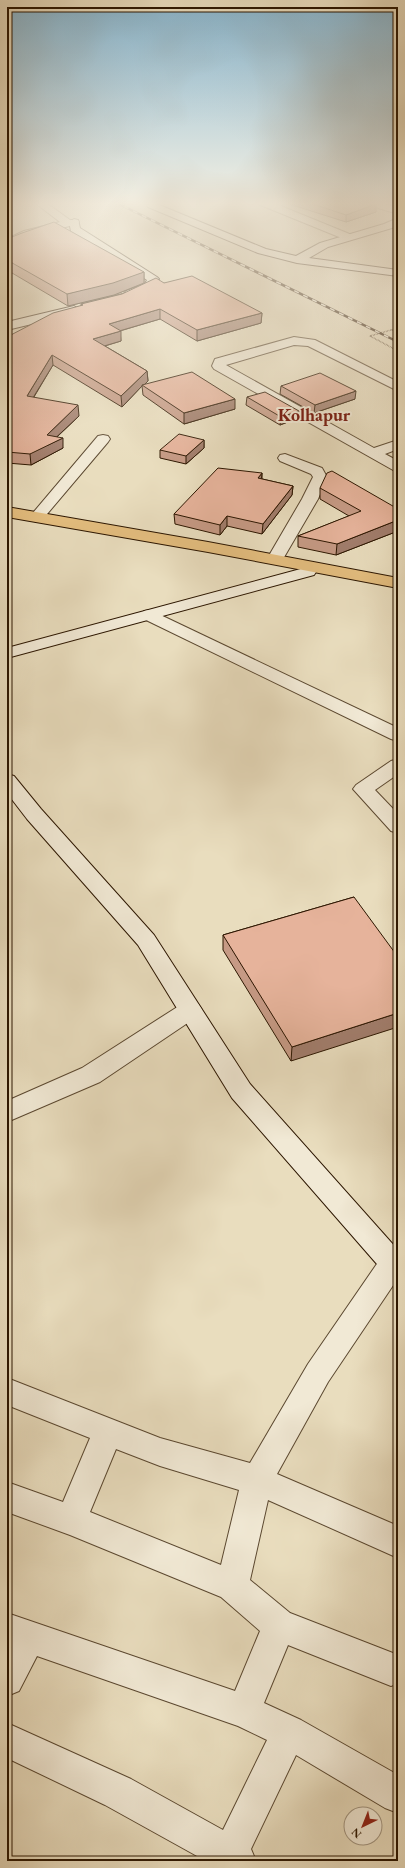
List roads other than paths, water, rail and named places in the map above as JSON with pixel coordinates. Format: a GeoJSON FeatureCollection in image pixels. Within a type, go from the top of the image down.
{"type":"FeatureCollection","features":[{"type":"Feature","properties":{"kind":"highway"},"geometry":{"type":"LineString","coordinates":[[7,512],[275,559],[398,583]]}},
{"type":"Feature","properties":{"kind":"highway"},"geometry":{"type":"LineString","coordinates":[[7,520],[141,542],[398,590]]}},
{"type":"Feature","properties":{"kind":"street"},"geometry":{"type":"LineString","coordinates":[[118,299],[142,289]]}},
{"type":"Feature","properties":{"kind":"street"},"geometry":{"type":"LineString","coordinates":[[7,326],[89,306]]}},
{"type":"Feature","properties":{"kind":"street"},"geometry":{"type":"LineString","coordinates":[[398,387],[312,342],[304,341],[294,341],[220,362],[219,366],[398,467]]}},
{"type":"Feature","properties":{"kind":"street"},"geometry":{"type":"LineString","coordinates":[[38,517],[103,439]]}},
{"type":"Feature","properties":{"kind":"street"},"geometry":{"type":"LineString","coordinates":[[373,453],[398,444]]}},
{"type":"Feature","properties":{"kind":"street"},"geometry":{"type":"LineString","coordinates":[[275,559],[310,498],[320,477],[317,471],[285,458]]}},
{"type":"Feature","properties":{"kind":"street"},"geometry":{"type":"LineString","coordinates":[[7,653],[308,572]]}},
{"type":"Feature","properties":{"kind":"street"},"geometry":{"type":"LineString","coordinates":[[150,615],[398,735]]}},
{"type":"Feature","properties":{"kind":"street"},"geometry":{"type":"LineString","coordinates":[[398,765],[363,789],[398,826]]}},
{"type":"Feature","properties":{"kind":"street"},"geometry":{"type":"LineString","coordinates":[[7,780],[34,814],[146,940],[241,1091],[395,1265],[318,1373],[257,1480],[232,1586]]}},
{"type":"Feature","properties":{"kind":"street"},"geometry":{"type":"LineString","coordinates":[[7,1112],[91,1075],[190,1010]]}},
{"type":"Feature","properties":{"kind":"street"},"geometry":{"type":"LineString","coordinates":[[7,1391],[160,1452],[257,1480],[398,1542]]}},
{"type":"Feature","properties":{"kind":"street"},"geometry":{"type":"LineString","coordinates":[[71,1520],[108,1432]]}},
{"type":"Feature","properties":{"kind":"street"},"geometry":{"type":"LineString","coordinates":[[7,1497],[71,1520],[232,1586],[279,1625],[391,1669]]}},
{"type":"Feature","properties":{"kind":"street"},"geometry":{"type":"LineString","coordinates":[[244,1711],[279,1625]]}},
{"type":"Feature","properties":{"kind":"street"},"geometry":{"type":"LineString","coordinates":[[7,1679],[18,1633],[244,1711],[289,1732],[398,1795]]}},
{"type":"Feature","properties":{"kind":"street"},"geometry":{"type":"LineString","coordinates":[[7,1740],[118,1792],[234,1857],[289,1732]]}},
{"type":"Feature","properties":{"kind":"railway"},"geometry":{"type":"LineString","coordinates":[[291,289],[398,342]]}},
{"type":"Feature","properties":{"kind":"district","name":"Kolhapur"},"geometry":{"type":"Point","coordinates":[314,414]}}]}
